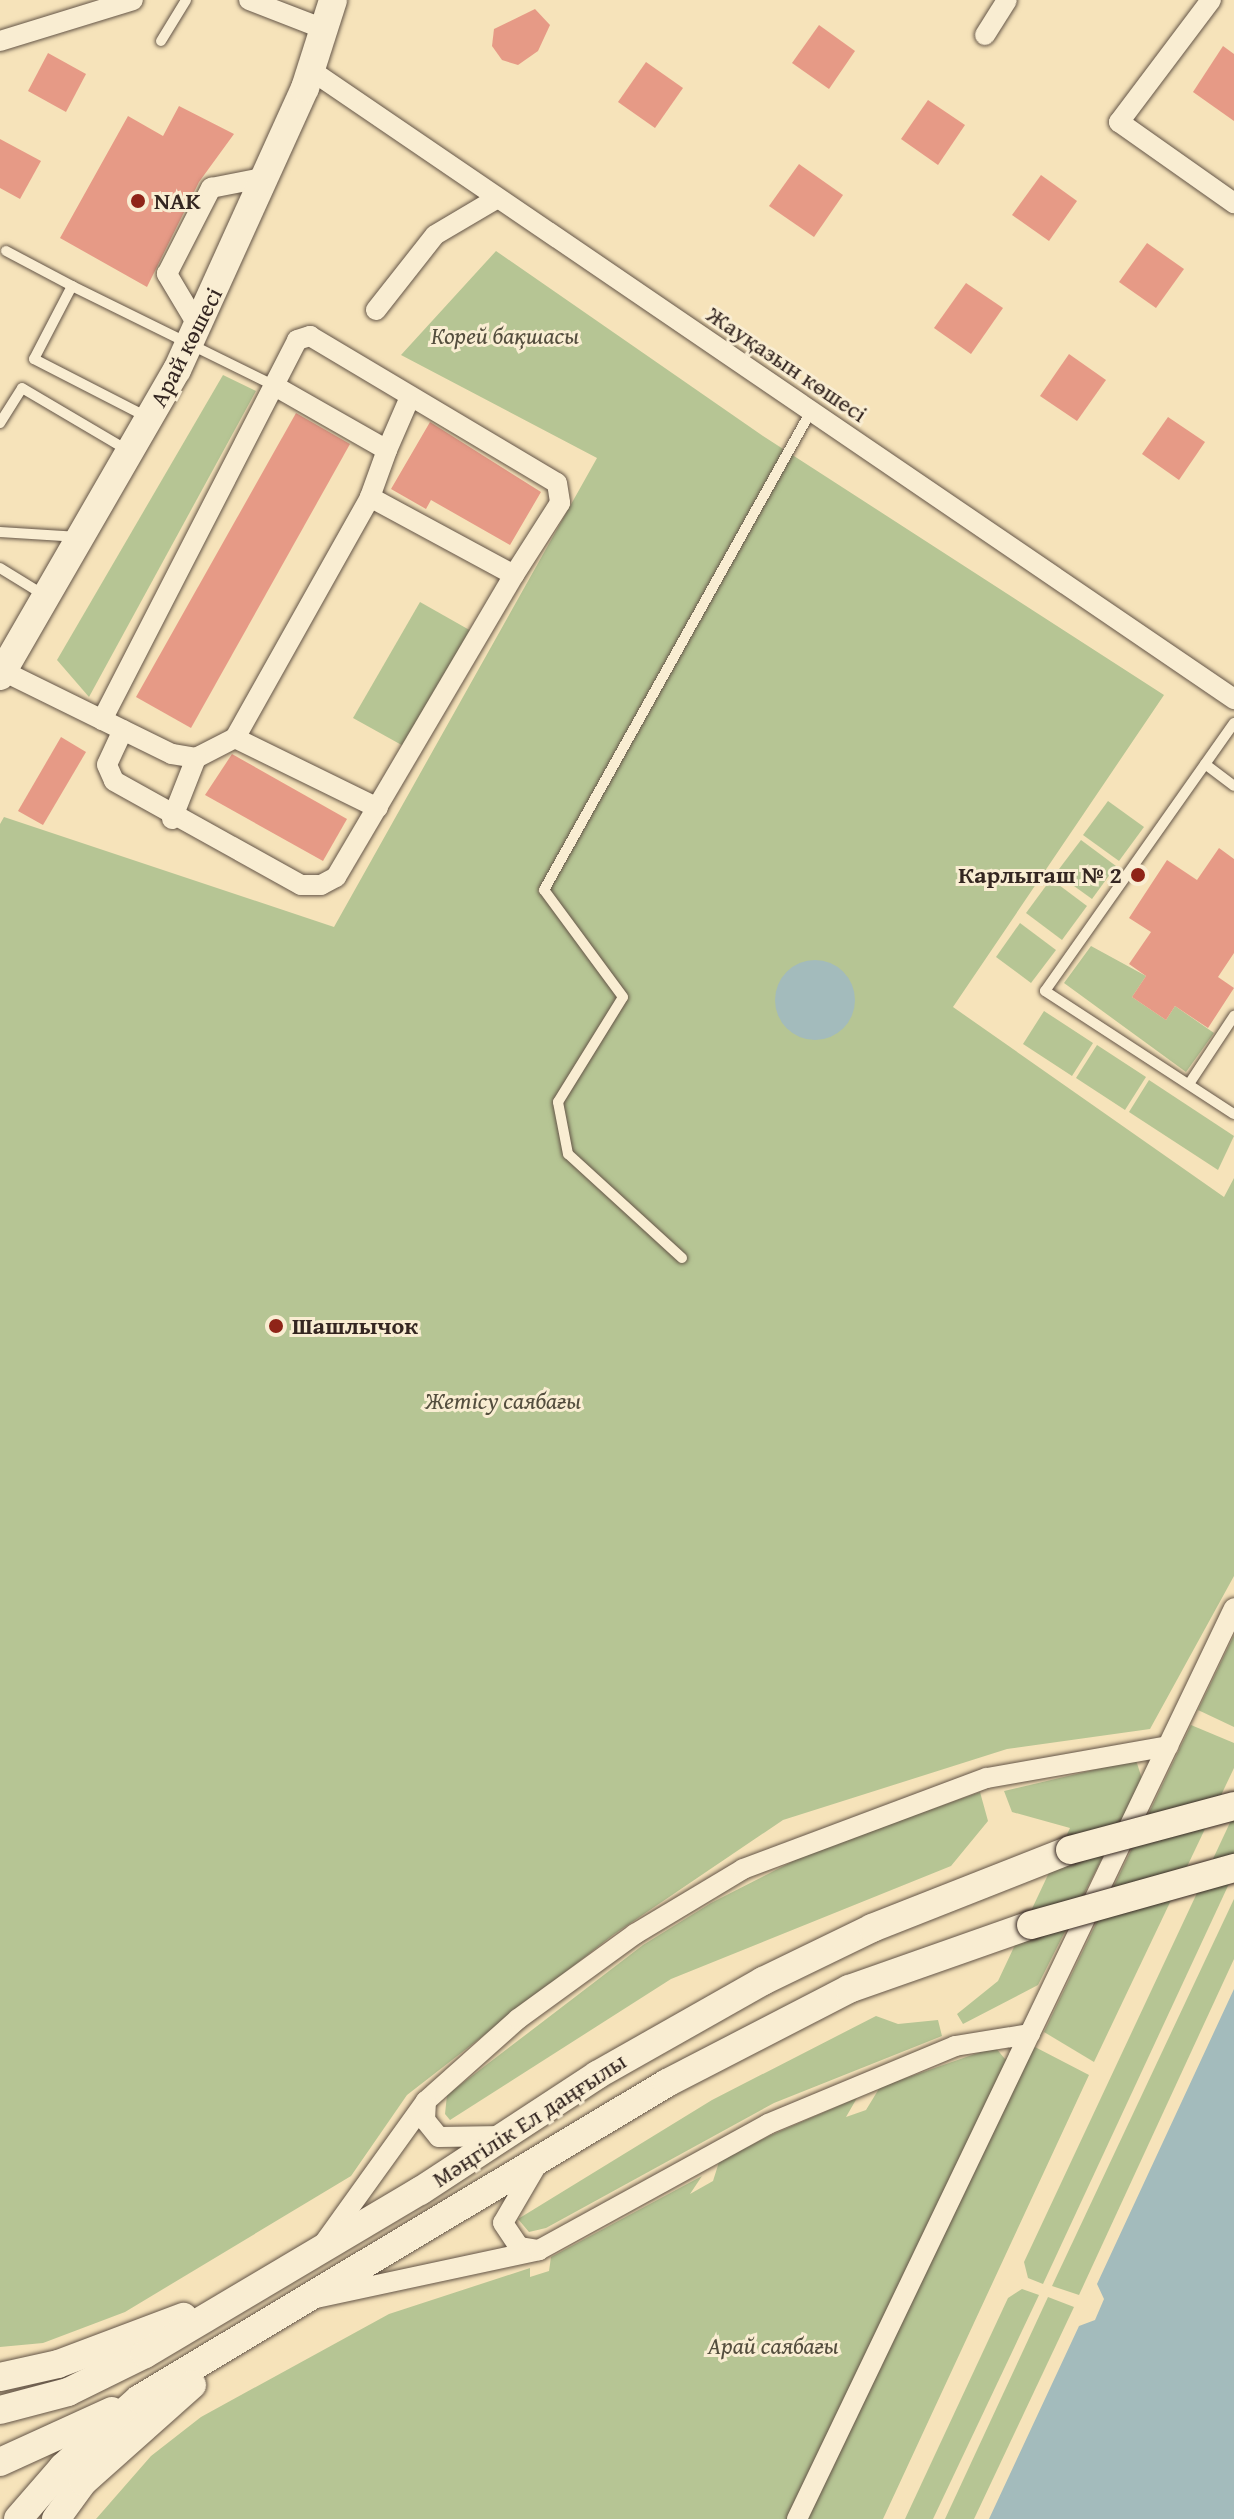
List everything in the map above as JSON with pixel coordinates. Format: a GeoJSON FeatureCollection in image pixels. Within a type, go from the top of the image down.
{"type":"FeatureCollection","features":[{"type":"Feature","properties":{"kind":"main road","name":"Арай көшесі"},"geometry":{"type":"LineString","coordinates":[[2,673],[195,334],[312,71],[333,0]]}},
{"type":"Feature","properties":{"kind":"main road","name":"Мәңгілік Ел даңғылы"},"geometry":{"type":"LineString","coordinates":[[0,2410],[107,2375],[316,2254],[503,2136],[775,1975],[1070,1850],[1234,1806]]}},
{"type":"Feature","properties":{"kind":"main road","name":"Мәңгілік Ел даңғылы"},"geometry":{"type":"LineString","coordinates":[[18,2519],[63,2467],[139,2399],[315,2298],[763,2030],[849,1989],[1031,1925],[1234,1868]]}},
{"type":"Feature","properties":{"kind":"main road"},"geometry":{"type":"LineString","coordinates":[[0,2377],[58,2364],[251,2291]]}},
{"type":"Feature","properties":{"kind":"main road"},"geometry":{"type":"LineString","coordinates":[[56,2519],[83,2482],[173,2400],[286,2314]]}},
{"type":"Feature","properties":{"kind":"main road"},"geometry":{"type":"LineString","coordinates":[[0,2462],[139,2399]]}},
{"type":"Feature","properties":{"kind":"street"},"geometry":{"type":"LineString","coordinates":[[0,41],[133,0]]}},
{"type":"Feature","properties":{"kind":"street"},"geometry":{"type":"LineString","coordinates":[[249,0],[324,29]]}},
{"type":"Feature","properties":{"kind":"street"},"geometry":{"type":"LineString","coordinates":[[985,35],[1007,0]]}},
{"type":"Feature","properties":{"kind":"street"},"geometry":{"type":"LineString","coordinates":[[1211,0],[1119,122],[1234,203]]}},
{"type":"Feature","properties":{"kind":"street","name":"Жауқазын көшесі"},"geometry":{"type":"LineString","coordinates":[[312,71],[1234,699]]}},
{"type":"Feature","properties":{"kind":"street"},"geometry":{"type":"LineString","coordinates":[[195,334],[167,274],[211,188],[267,177]]}},
{"type":"Feature","properties":{"kind":"street"},"geometry":{"type":"LineString","coordinates":[[376,310],[441,229],[496,199]]}},
{"type":"Feature","properties":{"kind":"street"},"geometry":{"type":"LineString","coordinates":[[102,720],[297,340],[310,336],[557,483],[560,503],[514,575],[336,877],[321,885],[301,885],[172,819],[114,781],[107,765],[123,730]]}},
{"type":"Feature","properties":{"kind":"street"},"geometry":{"type":"LineString","coordinates":[[273,385],[387,450]]}},
{"type":"Feature","properties":{"kind":"street"},"geometry":{"type":"LineString","coordinates":[[172,819],[196,758],[235,738],[370,497],[410,397]]}},
{"type":"Feature","properties":{"kind":"street"},"geometry":{"type":"LineString","coordinates":[[370,497],[514,575]]}},
{"type":"Feature","properties":{"kind":"street"},"geometry":{"type":"LineString","coordinates":[[2,673],[123,730],[196,758]]}},
{"type":"Feature","properties":{"kind":"street"},"geometry":{"type":"LineString","coordinates":[[235,738],[378,808]]}},
{"type":"Feature","properties":{"kind":"street"},"geometry":{"type":"LineString","coordinates":[[797,2519],[1234,1608]]}},
{"type":"Feature","properties":{"kind":"street"},"geometry":{"type":"LineString","coordinates":[[316,2254],[426,2101],[518,2019],[635,1934],[743,1869],[987,1778],[1168,1746]]}},
{"type":"Feature","properties":{"kind":"street"},"geometry":{"type":"LineString","coordinates":[[315,2298],[539,2250],[768,2124],[955,2046],[1030,2034]]}},
{"type":"Feature","properties":{"kind":"street"},"geometry":{"type":"LineString","coordinates":[[426,2101],[425,2120],[439,2137],[503,2136]]}},
{"type":"Feature","properties":{"kind":"street"},"geometry":{"type":"LineString","coordinates":[[539,2162],[503,2223],[519,2247],[539,2250]]}},
{"type":"Feature","properties":{"kind":"lane"},"geometry":{"type":"LineString","coordinates":[[161,41],[186,0]]}},
{"type":"Feature","properties":{"kind":"lane"},"geometry":{"type":"LineString","coordinates":[[6,251],[72,286],[195,334],[273,385]]}},
{"type":"Feature","properties":{"kind":"lane"},"geometry":{"type":"LineString","coordinates":[[72,286],[34,359],[149,418]]}},
{"type":"Feature","properties":{"kind":"lane"},"geometry":{"type":"LineString","coordinates":[[0,423],[22,388],[130,452]]}},
{"type":"Feature","properties":{"kind":"lane"},"geometry":{"type":"LineString","coordinates":[[682,1258],[568,1154],[558,1102],[623,997],[544,890],[811,411]]}},
{"type":"Feature","properties":{"kind":"lane"},"geometry":{"type":"LineString","coordinates":[[0,532],[81,537]]}},
{"type":"Feature","properties":{"kind":"lane"},"geometry":{"type":"LineString","coordinates":[[0,568],[45,596]]}},
{"type":"Feature","properties":{"kind":"lane"},"geometry":{"type":"LineString","coordinates":[[1234,723],[1045,991],[1234,1114]]}},
{"type":"Feature","properties":{"kind":"lane"},"geometry":{"type":"LineString","coordinates":[[1205,764],[1234,786]]}},
{"type":"Feature","properties":{"kind":"lane"},"geometry":{"type":"LineString","coordinates":[[1189,1084],[1234,1016]]}},
{"type":"Feature","properties":{"kind":"green space","name":"Жетісу саябағы"},"geometry":{"type":"Polygon","coordinates":[[[496,251],[763,436],[1164,695],[953,1007],[1224,1197],[1234,1178],[1234,1576],[1150,1729],[1007,1749],[783,1820],[613,1935],[407,2095],[351,2176],[125,2312],[43,2343],[0,2347],[0,824],[4,817],[334,927],[597,458],[401,355],[496,251]]]}},
{"type":"Feature","properties":{"kind":"green space"},"geometry":{"type":"Polygon","coordinates":[[[223,375],[256,391],[89,697],[57,660],[223,375]]]}},
{"type":"Feature","properties":{"kind":"green space"},"geometry":{"type":"Polygon","coordinates":[[[420,602],[473,632],[407,748],[353,718],[420,602]]]}},
{"type":"Feature","properties":{"kind":"green space"},"geometry":{"type":"Polygon","coordinates":[[[1108,801],[1144,827],[1119,861],[1083,835],[1108,801]]]}},
{"type":"Feature","properties":{"kind":"green space"},"geometry":{"type":"Polygon","coordinates":[[[1081,840],[1116,866],[1092,899],[1056,873],[1081,840]]]}},
{"type":"Feature","properties":{"kind":"green space"},"geometry":{"type":"Polygon","coordinates":[[[1051,879],[1087,906],[1062,940],[1026,913],[1051,879]]]}},
{"type":"Feature","properties":{"kind":"green space"},"geometry":{"type":"Polygon","coordinates":[[[1020,923],[1056,950],[1031,983],[996,957],[1020,923]]]}},
{"type":"Feature","properties":{"kind":"green space"},"geometry":{"type":"Polygon","coordinates":[[[1091,946],[1146,976],[1132,997],[1166,1020],[1175,1006],[1214,1033],[1186,1072],[1064,983],[1091,946]]]}},
{"type":"Feature","properties":{"kind":"green space"},"geometry":{"type":"Polygon","coordinates":[[[1044,1011],[1093,1043],[1072,1076],[1023,1044],[1044,1011]]]}},
{"type":"Feature","properties":{"kind":"green space"},"geometry":{"type":"Polygon","coordinates":[[[1097,1045],[1146,1077],[1125,1110],[1076,1078],[1097,1045]]]}},
{"type":"Feature","properties":{"kind":"green space"},"geometry":{"type":"Polygon","coordinates":[[[1149,1080],[1234,1136],[1218,1170],[1129,1112],[1149,1080]]]}},
{"type":"Feature","properties":{"kind":"green space"},"geometry":{"type":"Polygon","coordinates":[[[1234,1635],[1234,1727],[1198,1710],[1234,1635]]]}},
{"type":"Feature","properties":{"kind":"green space"},"geometry":{"type":"Polygon","coordinates":[[[1191,1725],[1234,1743],[1234,1768],[1094,2062],[1044,2032],[1191,1725]]]}},
{"type":"Feature","properties":{"kind":"green space"},"geometry":{"type":"Polygon","coordinates":[[[1136,1760],[1142,1779],[1038,1985],[963,2024],[957,2014],[998,1981],[1070,1828],[1012,1812],[1004,1791],[1136,1760]]]}},
{"type":"Feature","properties":{"kind":"green space"},"geometry":{"type":"Polygon","coordinates":[[[980,1792],[988,1821],[951,1866],[671,1979],[450,2120],[445,2114],[447,2095],[643,1945],[711,1903],[811,1852],[980,1792]]]}},
{"type":"Feature","properties":{"kind":"green space"},"geometry":{"type":"Polygon","coordinates":[[[1234,1814],[1234,1873],[1043,2284],[1028,2278],[1024,2262],[1234,1814]]]}},
{"type":"Feature","properties":{"kind":"green space"},"geometry":{"type":"Polygon","coordinates":[[[1234,1899],[1234,1959],[1079,2295],[1052,2286],[1234,1899]]]}},
{"type":"Feature","properties":{"kind":"green space"},"geometry":{"type":"Polygon","coordinates":[[[876,2016],[898,2024],[938,2020],[942,2036],[774,2103],[546,2228],[529,2232],[518,2219],[712,2100],[876,2016]]]}},
{"type":"Feature","properties":{"kind":"green space","name":"Арай саябағы"},"geometry":{"type":"Polygon","coordinates":[[[995,2047],[1005,2059],[1035,2047],[1089,2075],[883,2519],[96,2519],[151,2456],[201,2417],[389,2314],[530,2268],[530,2277],[549,2271],[551,2257],[702,2176],[690,2194],[713,2181],[719,2162],[769,2136],[857,2098],[846,2117],[866,2110],[880,2087],[995,2047]]]}},
{"type":"Feature","properties":{"kind":"green space"},"geometry":{"type":"Polygon","coordinates":[[[1022,2289],[1039,2295],[933,2519],[905,2519],[1008,2298],[1022,2289]]]}},
{"type":"Feature","properties":{"kind":"green space"},"geometry":{"type":"Polygon","coordinates":[[[1048,2297],[1074,2307],[974,2519],[945,2519],[1048,2297]]]}},
{"type":"Feature","properties":{"kind":"water"},"geometry":{"type":"Polygon","coordinates":[[[815,960],[830,963],[843,972],[852,985],[855,1000],[852,1015],[843,1028],[830,1037],[815,1040],[800,1037],[787,1028],[778,1015],[775,1000],[778,985],[787,972],[800,963],[815,960]]]}},
{"type":"Feature","properties":{"kind":"water"},"geometry":{"type":"Polygon","coordinates":[[[1234,1989],[1234,2519],[989,2519],[1079,2326],[1095,2320],[1104,2299],[1097,2284],[1234,1989]]]}},
{"type":"Feature","properties":{"kind":"building"},"geometry":{"type":"Polygon","coordinates":[[[535,9],[550,25],[538,51],[518,65],[502,60],[492,46],[494,29],[535,9]]]}},
{"type":"Feature","properties":{"kind":"building"},"geometry":{"type":"Polygon","coordinates":[[[819,25],[855,51],[829,89],[792,63],[819,25]]]}},
{"type":"Feature","properties":{"kind":"building"},"geometry":{"type":"Polygon","coordinates":[[[1223,46],[1234,54],[1234,121],[1193,92],[1223,46]]]}},
{"type":"Feature","properties":{"kind":"building"},"geometry":{"type":"Polygon","coordinates":[[[48,53],[86,74],[66,112],[28,91],[48,53]]]}},
{"type":"Feature","properties":{"kind":"building"},"geometry":{"type":"Polygon","coordinates":[[[646,62],[683,88],[655,128],[618,102],[646,62]]]}},
{"type":"Feature","properties":{"kind":"building"},"geometry":{"type":"Polygon","coordinates":[[[928,100],[965,125],[938,165],[901,139],[928,100]]]}},
{"type":"Feature","properties":{"kind":"building","name":"NAK"},"geometry":{"type":"Polygon","coordinates":[[[179,106],[234,134],[199,182],[147,287],[60,238],[128,116],[163,136],[179,106]]]}},
{"type":"Feature","properties":{"kind":"building"},"geometry":{"type":"Polygon","coordinates":[[[0,139],[41,161],[20,199],[0,188],[0,139]]]}},
{"type":"Feature","properties":{"kind":"building"},"geometry":{"type":"Polygon","coordinates":[[[799,164],[843,195],[814,237],[769,206],[799,164]]]}},
{"type":"Feature","properties":{"kind":"building"},"geometry":{"type":"Polygon","coordinates":[[[1041,175],[1077,201],[1049,241],[1012,215],[1041,175]]]}},
{"type":"Feature","properties":{"kind":"building"},"geometry":{"type":"Polygon","coordinates":[[[1147,243],[1184,269],[1156,308],[1119,282],[1147,243]]]}},
{"type":"Feature","properties":{"kind":"building"},"geometry":{"type":"Polygon","coordinates":[[[966,283],[1003,308],[971,354],[934,328],[966,283]]]}},
{"type":"Feature","properties":{"kind":"building"},"geometry":{"type":"Polygon","coordinates":[[[1069,354],[1106,380],[1077,421],[1040,396],[1069,354]]]}},
{"type":"Feature","properties":{"kind":"building"},"geometry":{"type":"Polygon","coordinates":[[[296,413],[350,444],[191,728],[136,697],[296,413]]]}},
{"type":"Feature","properties":{"kind":"building"},"geometry":{"type":"Polygon","coordinates":[[[1168,417],[1205,442],[1179,480],[1142,454],[1168,417]]]}},
{"type":"Feature","properties":{"kind":"building"},"geometry":{"type":"Polygon","coordinates":[[[430,422],[541,492],[510,545],[431,500],[426,509],[391,489],[430,422]]]}},
{"type":"Feature","properties":{"kind":"building"},"geometry":{"type":"Polygon","coordinates":[[[61,737],[86,752],[43,825],[18,811],[61,737]]]}},
{"type":"Feature","properties":{"kind":"building"},"geometry":{"type":"Polygon","coordinates":[[[232,754],[347,819],[323,861],[205,795],[232,754]]]}},
{"type":"Feature","properties":{"kind":"building","name":"Карлыгаш № 2"},"geometry":{"type":"Polygon","coordinates":[[[1219,848],[1234,859],[1234,953],[1218,977],[1234,988],[1208,1028],[1175,1006],[1166,1020],[1132,997],[1146,976],[1129,964],[1151,932],[1129,918],[1167,860],[1197,880],[1219,848]]]}},
{"type":"Feature","properties":{"kind":"place","name":"NAK"},"geometry":{"type":"Point","coordinates":[138,201]}},
{"type":"Feature","properties":{"kind":"place","name":"Карлыгаш № 2"},"geometry":{"type":"Point","coordinates":[1138,875]}},
{"type":"Feature","properties":{"kind":"place","name":"Шашлычок"},"geometry":{"type":"Point","coordinates":[276,1326]}},
{"type":"Feature","properties":{"kind":"park label","name":"Корей бақшасы"},"geometry":{"type":"Point","coordinates":[505,336]}}]}
